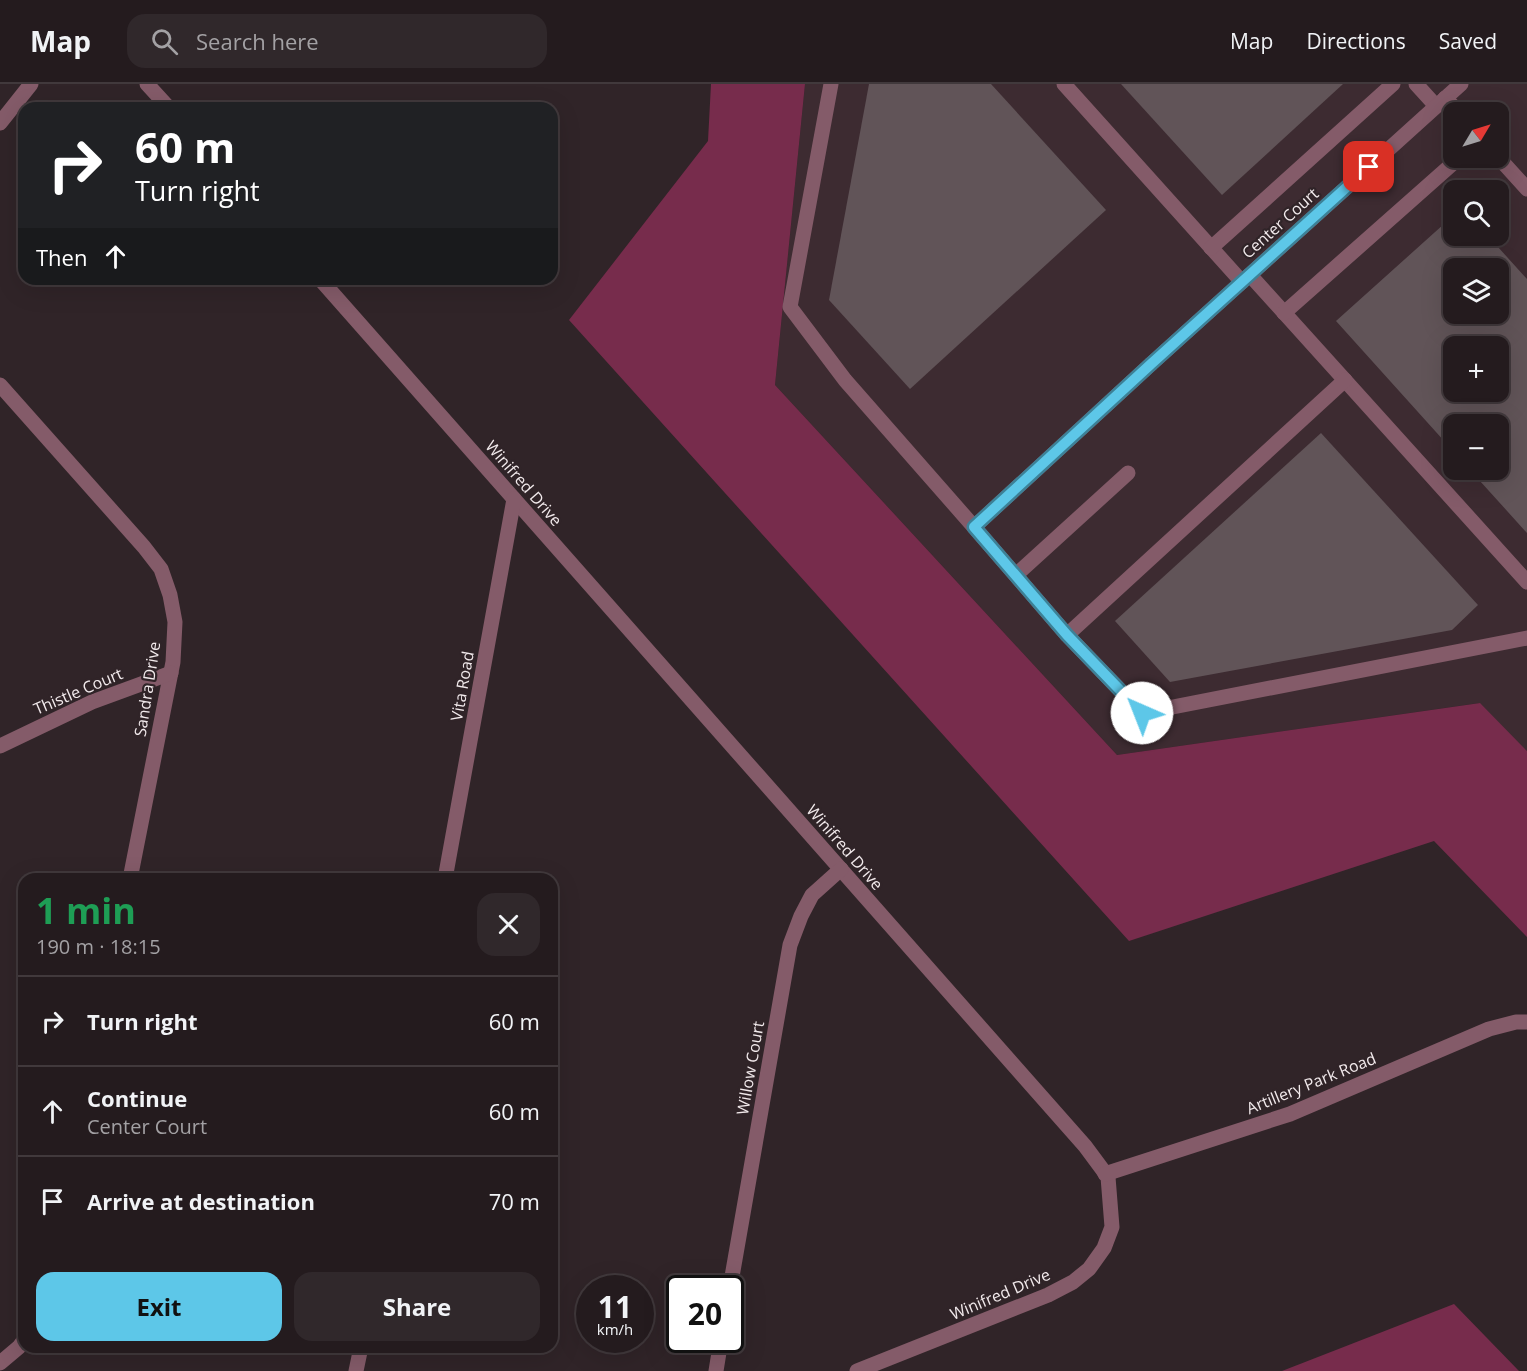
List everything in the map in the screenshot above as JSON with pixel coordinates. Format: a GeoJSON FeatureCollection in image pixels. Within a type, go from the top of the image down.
{"type":"FeatureCollection","features":[{"type":"Feature","properties":{"kind":"street"},"geometry":{"type":"LineString","coordinates":[[0,123],[31,84]]}},
{"type":"Feature","properties":{"kind":"street"},"geometry":{"type":"LineString","coordinates":[[147,84],[164,102]]}},
{"type":"Feature","properties":{"kind":"street"},"geometry":{"type":"LineString","coordinates":[[831,84],[790,307],[845,380],[1067,635],[1142,713],[1527,638]]}},
{"type":"Feature","properties":{"kind":"street"},"geometry":{"type":"LineString","coordinates":[[1064,84],[1211,248],[1284,313],[1527,582]]}},
{"type":"Feature","properties":{"kind":"street"},"geometry":{"type":"LineString","coordinates":[[1211,248],[1394,84]]}},
{"type":"Feature","properties":{"kind":"street"},"geometry":{"type":"LineString","coordinates":[[1416,84],[1441,102]]}},
{"type":"Feature","properties":{"kind":"street","name":"Center Court"},"geometry":{"type":"LineString","coordinates":[[974,527],[1461,84]]}},
{"type":"Feature","properties":{"kind":"street"},"geometry":{"type":"LineString","coordinates":[[1284,313],[1448,168]]}},
{"type":"Feature","properties":{"kind":"street"},"geometry":{"type":"LineString","coordinates":[[1508,168],[1527,189]]}},
{"type":"Feature","properties":{"kind":"street","name":"Winifred Drive"},"geometry":{"type":"LineString","coordinates":[[325,285],[1085,1146],[1108,1177],[1112,1227],[1104,1248],[1089,1269],[1073,1282],[1048,1295],[857,1371]]}},
{"type":"Feature","properties":{"kind":"street"},"geometry":{"type":"LineString","coordinates":[[1067,635],[1345,380]]}},
{"type":"Feature","properties":{"kind":"street","name":"Sandra Drive"},"geometry":{"type":"LineString","coordinates":[[0,385],[144,547],[161,569],[170,595],[175,622],[171,673],[131,873]]}},
{"type":"Feature","properties":{"kind":"street"},"geometry":{"type":"LineString","coordinates":[[1016,575],[1128,473]]}},
{"type":"Feature","properties":{"kind":"street","name":"Vita Road"},"geometry":{"type":"LineString","coordinates":[[446,873],[514,499]]}},
{"type":"Feature","properties":{"kind":"street","name":"Thistle Court"},"geometry":{"type":"LineString","coordinates":[[0,746],[92,702],[171,673]]}},
{"type":"Feature","properties":{"kind":"street","name":"Willow Court"},"geometry":{"type":"LineString","coordinates":[[732,1275],[790,945],[812,895],[841,869]]}},
{"type":"Feature","properties":{"kind":"street","name":"Artillery Park Road"},"geometry":{"type":"LineString","coordinates":[[1105,1174],[1290,1114],[1489,1029],[1516,1022],[1527,1022]]}},
{"type":"Feature","properties":{"kind":"street"},"geometry":{"type":"LineString","coordinates":[[0,1363],[18,1348]]}},
{"type":"Feature","properties":{"kind":"street"},"geometry":{"type":"LineString","coordinates":[[356,1371],[360,1353]]}},
{"type":"Feature","properties":{"kind":"street"},"geometry":{"type":"LineString","coordinates":[[716,1371],[719,1353]]}},
{"type":"Feature","properties":{"kind":"shaded area"},"geometry":{"type":"Polygon","coordinates":[[[711,84],[805,84],[775,385],[1117,755],[1480,703],[1527,751],[1527,937],[1434,841],[1129,941],[569,320],[708,141],[711,84]]]}},
{"type":"Feature","properties":{"kind":"shaded area"},"geometry":{"type":"Polygon","coordinates":[[[805,84],[1527,84],[1527,751],[1479,703],[1117,755],[775,385],[805,84]]]}},
{"type":"Feature","properties":{"kind":"shaded area"},"geometry":{"type":"Polygon","coordinates":[[[1454,1304],[1519,1371],[1282,1371],[1454,1304]]]}},
{"type":"Feature","properties":{"kind":"building"},"geometry":{"type":"Polygon","coordinates":[[[869,84],[991,84],[1106,210],[910,389],[829,300],[869,84]]]}},
{"type":"Feature","properties":{"kind":"building"},"geometry":{"type":"Polygon","coordinates":[[[1121,84],[1343,84],[1222,195],[1121,84]]]}},
{"type":"Feature","properties":{"kind":"building"},"geometry":{"type":"Polygon","coordinates":[[[1443,225],[1443,246],[1497,246],[1508,258],[1443,258],[1443,324],[1509,324],[1509,259],[1527,279],[1527,533],[1479,480],[1509,480],[1509,414],[1443,414],[1443,440],[1336,321],[1443,225]]]}},
{"type":"Feature","properties":{"kind":"building"},"geometry":{"type":"Polygon","coordinates":[[[1321,433],[1478,605],[1452,630],[1170,682],[1115,621],[1321,433]]]}},
{"type":"Feature","properties":{"kind":"route"},"geometry":{"type":"LineString","coordinates":[[1142,713],[1067,635],[974,527],[1369,167]]}}]}
